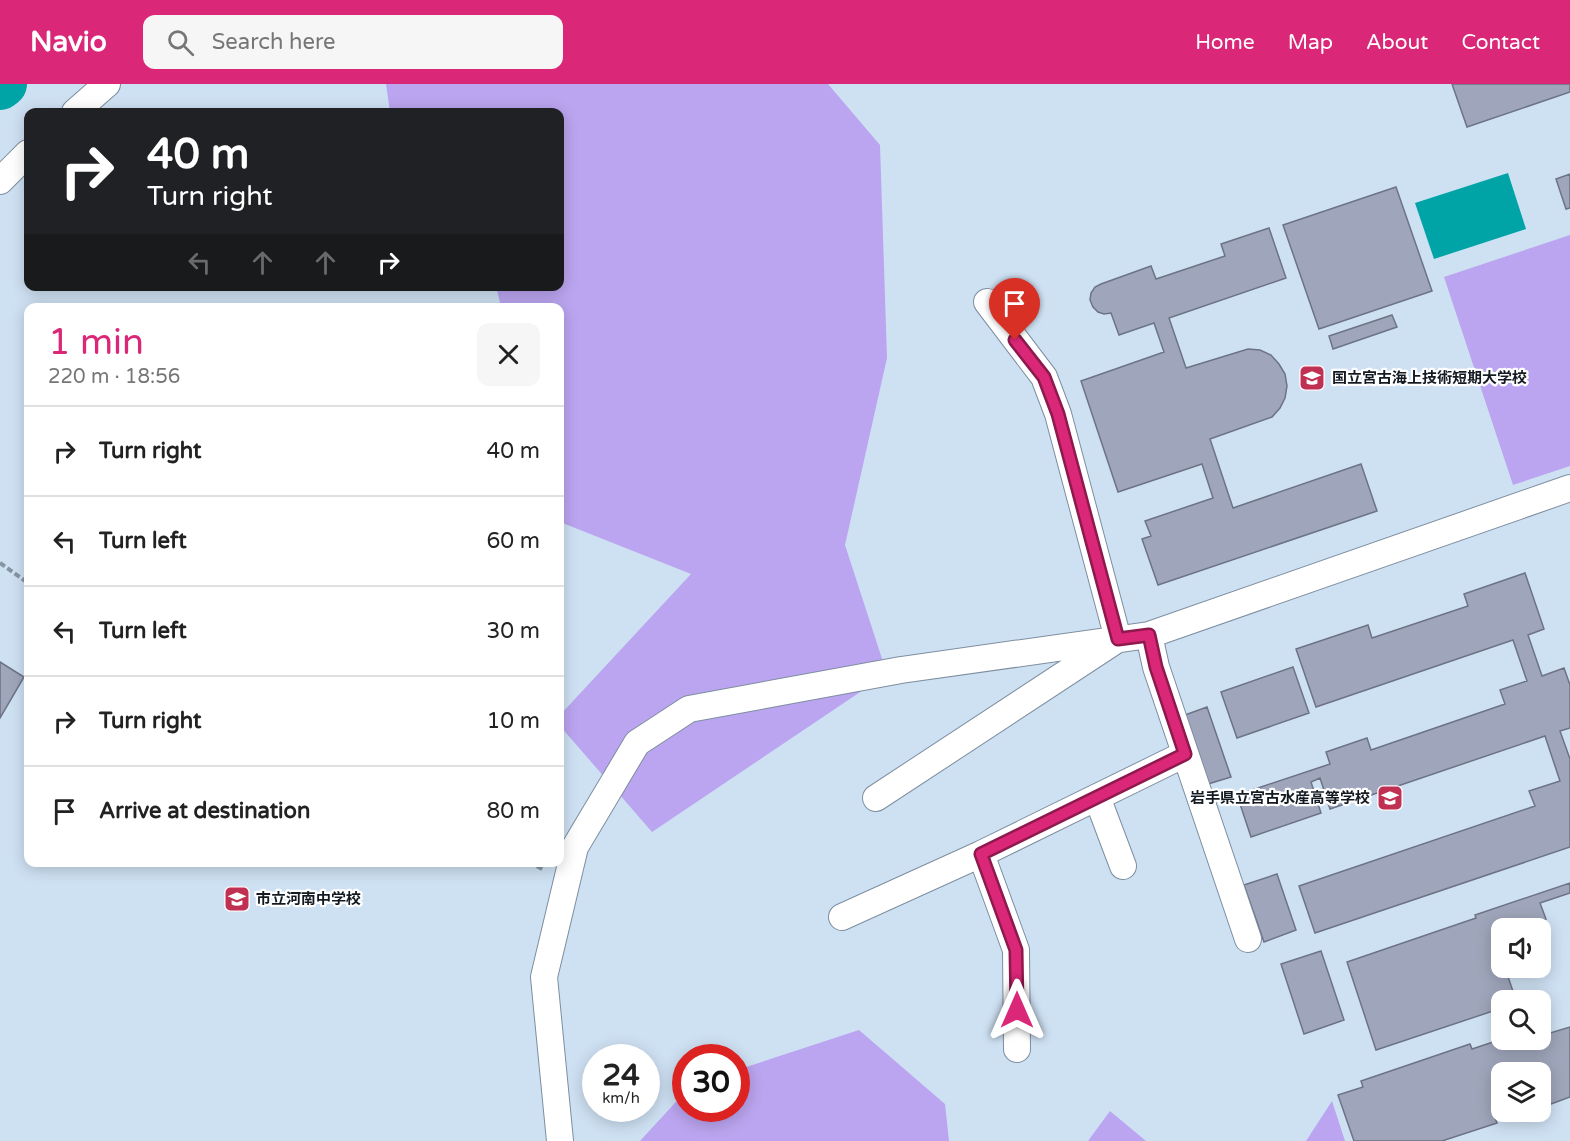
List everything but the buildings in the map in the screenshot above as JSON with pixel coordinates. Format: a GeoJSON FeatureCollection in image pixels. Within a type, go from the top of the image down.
{"type":"FeatureCollection","features":[{"type":"Feature","properties":{"kind":"street"},"geometry":{"type":"LineString","coordinates":[[80,108],[108,84]]}},
{"type":"Feature","properties":{"kind":"street"},"geometry":{"type":"LineString","coordinates":[[0,181],[24,157]]}},
{"type":"Feature","properties":{"kind":"street"},"geometry":{"type":"LineString","coordinates":[[987,302],[1044,377],[1074,468],[1118,639]]}},
{"type":"Feature","properties":{"kind":"street"},"geometry":{"type":"LineString","coordinates":[[560,1141],[544,977],[574,846],[637,743],[689,710],[901,670],[1149,635],[1570,488]]}},
{"type":"Feature","properties":{"kind":"street"},"geometry":{"type":"LineString","coordinates":[[1149,635],[1156,667],[1248,939]]}},
{"type":"Feature","properties":{"kind":"street"},"geometry":{"type":"LineString","coordinates":[[876,798],[1118,639]]}},
{"type":"Feature","properties":{"kind":"street"},"geometry":{"type":"LineString","coordinates":[[842,917],[981,854],[1185,754]]}},
{"type":"Feature","properties":{"kind":"street"},"geometry":{"type":"LineString","coordinates":[[1097,797],[1123,866]]}},
{"type":"Feature","properties":{"kind":"street"},"geometry":{"type":"LineString","coordinates":[[981,854],[1016,950],[1017,1049]]}},
{"type":"Feature","properties":{"kind":"path"},"geometry":{"type":"LineString","coordinates":[[0,563],[24,580]]}},
{"type":"Feature","properties":{"kind":"shaded area"},"geometry":{"type":"Polygon","coordinates":[[[386,84],[828,84],[880,145],[887,358],[845,545],[887,674],[652,832],[564,731],[564,711],[691,574],[564,524],[564,303],[500,303],[497,291],[564,291],[564,108],[389,108],[386,84]]]}},
{"type":"Feature","properties":{"kind":"shaded area"},"geometry":{"type":"Polygon","coordinates":[[[1508,173],[1526,229],[1434,259],[1415,203],[1508,173]]]}},
{"type":"Feature","properties":{"kind":"shaded area"},"geometry":{"type":"Polygon","coordinates":[[[1570,235],[1570,466],[1513,485],[1444,277],[1570,235]]]}},
{"type":"Feature","properties":{"kind":"shaded area"},"geometry":{"type":"Polygon","coordinates":[[[859,1030],[945,1104],[949,1141],[640,1141],[660,1122],[672,1106],[672,1122],[750,1122],[750,1066],[859,1030]]]}},
{"type":"Feature","properties":{"kind":"shaded area"},"geometry":{"type":"Polygon","coordinates":[[[1332,1101],[1345,1141],[1306,1141],[1332,1101]]]}},
{"type":"Feature","properties":{"kind":"shaded area"},"geometry":{"type":"Polygon","coordinates":[[[1110,1111],[1146,1141],[1088,1141],[1110,1111]]]}},
{"type":"Feature","properties":{"kind":"waterway"},"geometry":{"type":"LineString","coordinates":[[0,87],[4,84]]}},
{"type":"Feature","properties":{"kind":"place","name":"国立宮古海上技術短期大学校"},"geometry":{"type":"Point","coordinates":[1312,378]}},
{"type":"Feature","properties":{"kind":"place","name":"岩手県立宮古水産高等学校"},"geometry":{"type":"Point","coordinates":[1390,798]}},
{"type":"Feature","properties":{"kind":"place","name":"市立河南中学校"},"geometry":{"type":"Point","coordinates":[237,899]}},
{"type":"Feature","properties":{"kind":"route"},"geometry":{"type":"LineString","coordinates":[[1015,340],[1044,377],[1058,414],[1118,639],[1149,635],[1156,667],[1185,754],[981,854],[1016,950],[1017,1010]]}}]}
